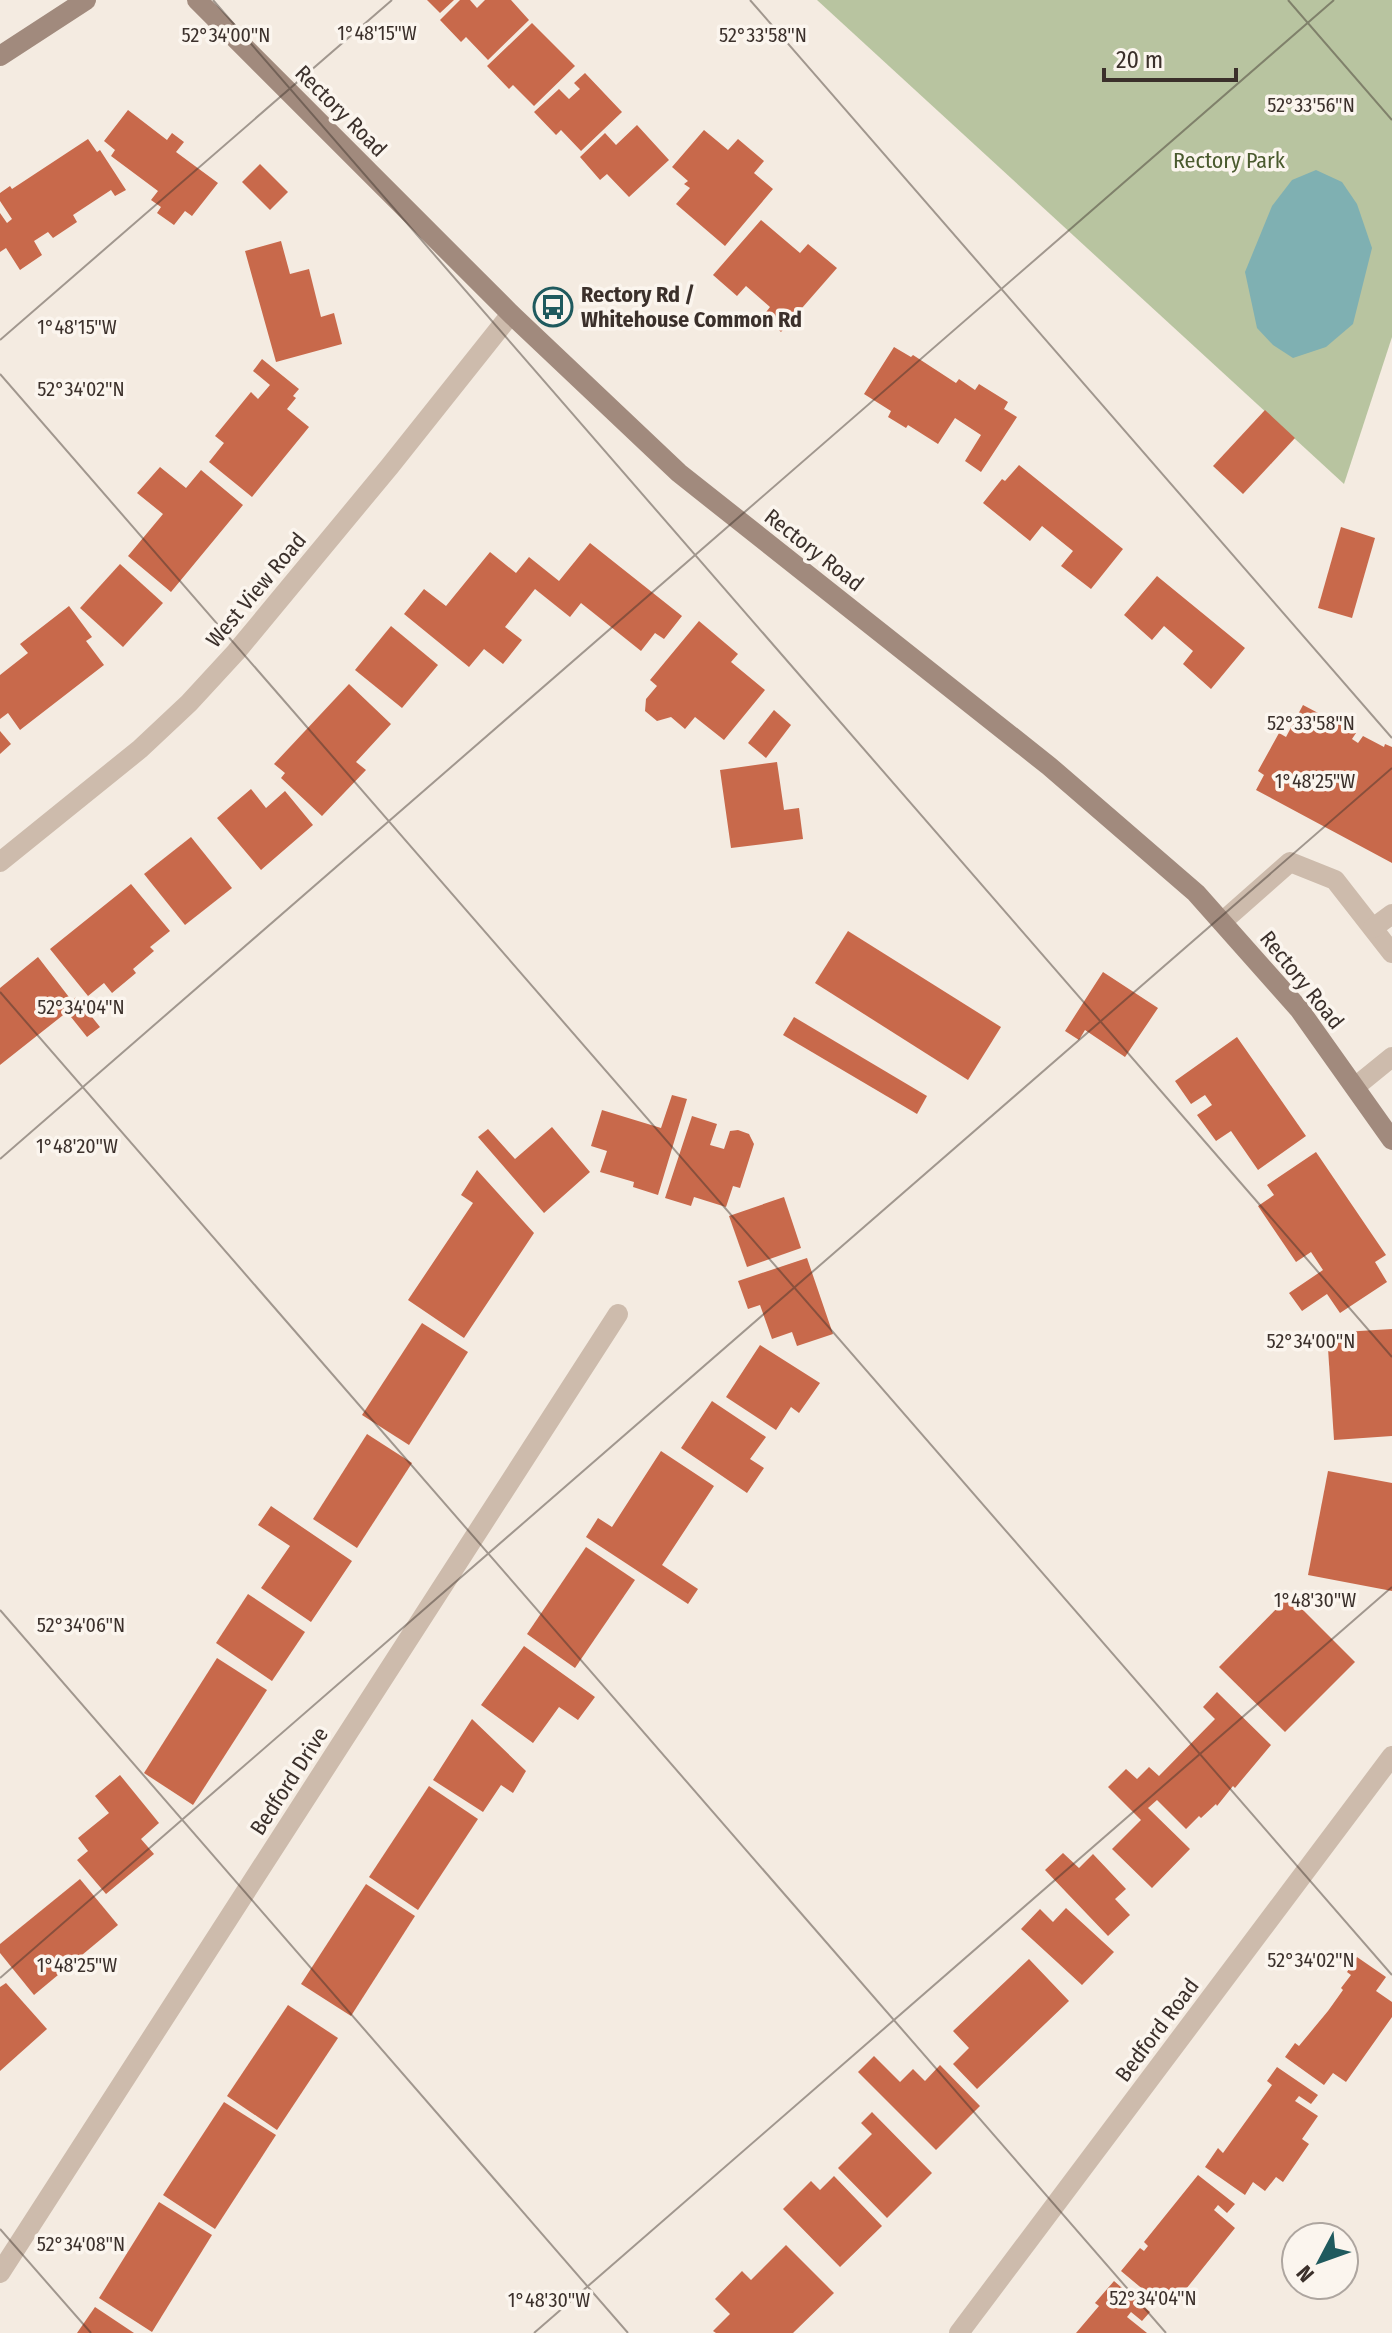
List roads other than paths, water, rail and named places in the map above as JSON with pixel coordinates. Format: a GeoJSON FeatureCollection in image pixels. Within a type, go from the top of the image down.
{"type":"FeatureCollection","features":[{"type":"Feature","properties":{"kind":"street"},"geometry":{"type":"LineString","coordinates":[[0,56],[86,0]]}},
{"type":"Feature","properties":{"kind":"street","name":"Rectory Road"},"geometry":{"type":"LineString","coordinates":[[197,0],[511,314],[679,473],[1049,766],[1196,893],[1299,1009],[1392,1140]]}},
{"type":"Feature","properties":{"kind":"street","name":"West View Road"},"geometry":{"type":"LineString","coordinates":[[0,862],[140,749],[189,703],[236,652],[390,466],[511,314]]}},
{"type":"Feature","properties":{"kind":"street"},"geometry":{"type":"LineString","coordinates":[[1222,922],[1290,862],[1335,880],[1392,953]]}},
{"type":"Feature","properties":{"kind":"street"},"geometry":{"type":"LineString","coordinates":[[1373,928],[1392,914]]}},
{"type":"Feature","properties":{"kind":"street"},"geometry":{"type":"LineString","coordinates":[[1355,1087],[1392,1057]]}},
{"type":"Feature","properties":{"kind":"street","name":"Bedford Drive"},"geometry":{"type":"LineString","coordinates":[[0,2273],[618,1314]]}},
{"type":"Feature","properties":{"kind":"street","name":"Bedford Road"},"geometry":{"type":"LineString","coordinates":[[959,2333],[1392,1756]]}},
{"type":"Feature","properties":{"kind":"water"},"geometry":{"type":"Polygon","coordinates":[[[1316,170],[1342,182],[1357,204],[1372,248],[1353,324],[1326,347],[1293,358],[1273,345],[1257,328],[1245,272],[1272,206],[1292,180],[1316,170]]]}},
{"type":"Feature","properties":{"kind":"place","name":"Rectory Rd / Whitehouse Common Rd"},"geometry":{"type":"Point","coordinates":[553,307]}},
{"type":"Feature","properties":{"kind":"park label","name":"Rectory Park"},"geometry":{"type":"Point","coordinates":[1229,160]}}]}
